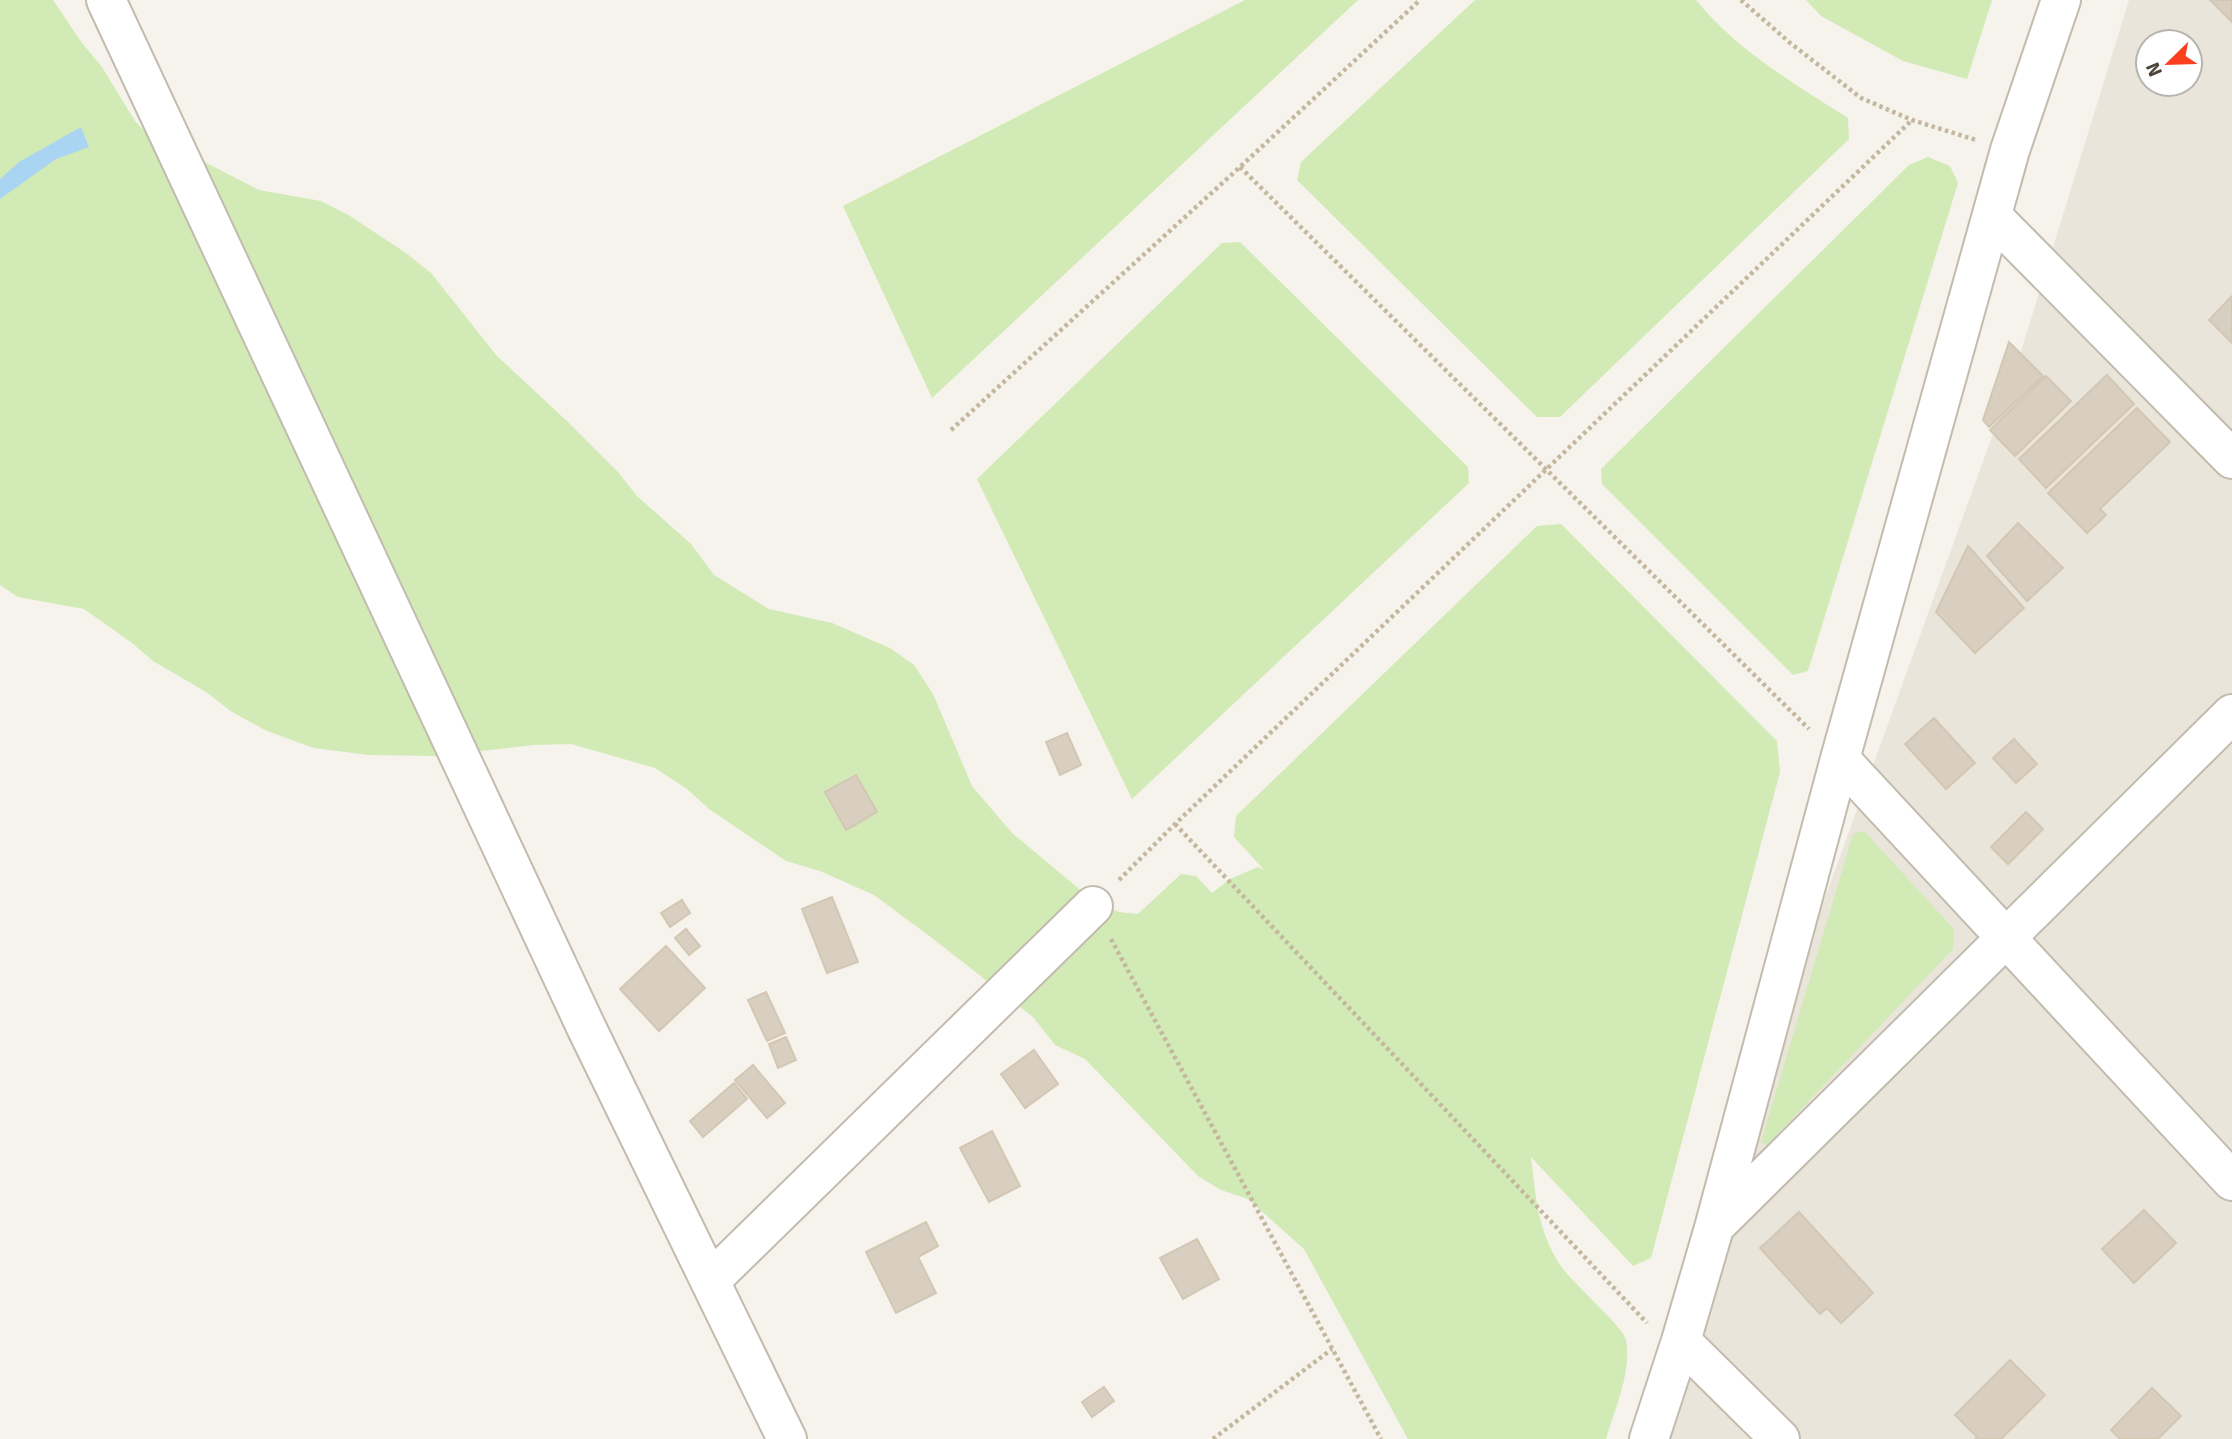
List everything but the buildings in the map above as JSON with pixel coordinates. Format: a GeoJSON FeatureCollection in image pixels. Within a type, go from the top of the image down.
{"type":"FeatureCollection","features":[{"type":"Feature","properties":{"kind":"street"},"geometry":{"type":"LineString","coordinates":[[106,0],[587,1029],[787,1439]]}},
{"type":"Feature","properties":{"kind":"street"},"geometry":{"type":"LineString","coordinates":[[1649,1439],[1714,1228],[1840,759],[2010,150],[2061,0]]}},
{"type":"Feature","properties":{"kind":"street"},"geometry":{"type":"LineString","coordinates":[[1993,217],[2232,459]]}},
{"type":"Feature","properties":{"kind":"street"},"geometry":{"type":"LineString","coordinates":[[1714,1228],[2232,714]]}},
{"type":"Feature","properties":{"kind":"street"},"geometry":{"type":"LineString","coordinates":[[1840,759],[2232,1181]]}},
{"type":"Feature","properties":{"kind":"street"},"geometry":{"type":"LineString","coordinates":[[710,1281],[1093,906]]}},
{"type":"Feature","properties":{"kind":"street"},"geometry":{"type":"LineString","coordinates":[[1679,1348],[1780,1439]]}},
{"type":"Feature","properties":{"kind":"path"},"geometry":{"type":"LineString","coordinates":[[951,430],[1420,0]]}},
{"type":"Feature","properties":{"kind":"path"},"geometry":{"type":"LineString","coordinates":[[1741,0],[1861,98],[1912,120],[2010,150]]}},
{"type":"Feature","properties":{"kind":"path"},"geometry":{"type":"LineString","coordinates":[[1381,1439],[1093,906],[1175,824],[1912,120]]}},
{"type":"Feature","properties":{"kind":"path"},"geometry":{"type":"LineString","coordinates":[[1240,167],[1840,759]]}},
{"type":"Feature","properties":{"kind":"path"},"geometry":{"type":"LineString","coordinates":[[1175,824],[1679,1348]]}},
{"type":"Feature","properties":{"kind":"path"},"geometry":{"type":"LineString","coordinates":[[1213,1439],[1332,1349]]}},
{"type":"Feature","properties":{"kind":"shaded area"},"geometry":{"type":"Polygon","coordinates":[[[2129,0],[2232,0],[2232,1439],[1629,1439],[2010,387],[2129,0]]]}},
{"type":"Feature","properties":{"kind":"green space"},"geometry":{"type":"Polygon","coordinates":[[[0,0],[53,0],[102,67],[135,121],[160,148],[191,155],[259,190],[321,201],[350,216],[431,273],[497,356],[617,471],[637,496],[691,544],[714,575],[769,609],[832,623],[890,648],[914,665],[933,694],[972,786],[1012,833],[1090,898],[1119,912],[1138,914],[1181,874],[1196,876],[1212,893],[1230,879],[1258,867],[1265,871],[1234,837],[1236,816],[1537,526],[1561,524],[1777,741],[1780,772],[1651,1258],[1633,1266],[1531,1157],[1539,1212],[1552,1251],[1566,1273],[1616,1325],[1626,1340],[1625,1377],[1606,1439],[1408,1439],[1304,1249],[1248,1199],[1221,1190],[1198,1176],[1085,1059],[1055,1045],[1033,1017],[874,895],[820,871],[786,861],[709,809],[687,789],[655,768],[571,744],[534,745],[439,756],[368,755],[314,748],[267,731],[232,712],[206,692],[153,661],[84,609],[18,597],[0,585],[0,0]]]}},
{"type":"Feature","properties":{"kind":"green space"},"geometry":{"type":"Polygon","coordinates":[[[1245,0],[1358,0],[932,398],[843,206],[1245,0]]]}},
{"type":"Feature","properties":{"kind":"green space"},"geometry":{"type":"Polygon","coordinates":[[[1475,0],[1696,0],[1729,35],[1748,50],[1848,118],[1849,139],[1560,417],[1537,417],[1297,180],[1301,162],[1475,0]]]}},
{"type":"Feature","properties":{"kind":"green space"},"geometry":{"type":"Polygon","coordinates":[[[1806,0],[1992,0],[1967,79],[1903,61],[1821,16],[1806,0]]]}},
{"type":"Feature","properties":{"kind":"green space"},"geometry":{"type":"Polygon","coordinates":[[[1928,157],[1950,166],[1958,183],[1808,671],[1793,675],[1602,484],[1601,469],[1909,165],[1928,157]]]}},
{"type":"Feature","properties":{"kind":"green space"},"geometry":{"type":"Polygon","coordinates":[[[1240,242],[1468,467],[1469,483],[1132,799],[977,479],[1222,243],[1240,242]]]}},
{"type":"Feature","properties":{"kind":"green space"},"geometry":{"type":"Polygon","coordinates":[[[1864,831],[1954,929],[1953,949],[1767,1145],[1761,1142],[1853,834],[1864,831]]]}},
{"type":"Feature","properties":{"kind":"water"},"geometry":{"type":"Polygon","coordinates":[[[81,127],[89,147],[56,159],[0,199],[0,179],[19,162],[81,127]]]}}]}
